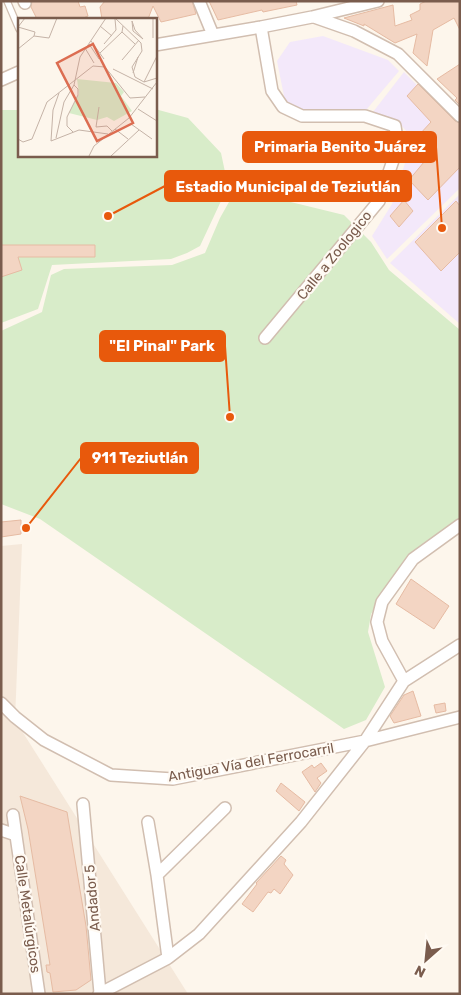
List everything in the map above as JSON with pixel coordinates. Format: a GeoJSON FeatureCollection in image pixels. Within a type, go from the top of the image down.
{"type":"FeatureCollection","features":[{"type":"Feature","properties":{"kind":"street"},"geometry":{"type":"LineString","coordinates":[[199,1],[213,35]]}},
{"type":"Feature","properties":{"kind":"street"},"geometry":{"type":"LineString","coordinates":[[156,45],[312,17],[378,1]]}},
{"type":"Feature","properties":{"kind":"street"},"geometry":{"type":"LineString","coordinates":[[312,17],[354,31],[398,54],[460,116]]}},
{"type":"Feature","properties":{"kind":"street","name":"Calle a Zoologico"},"geometry":{"type":"LineString","coordinates":[[260,27],[272,91],[284,107],[302,116],[365,116],[395,126],[398,146],[379,201],[265,338]]}},
{"type":"Feature","properties":{"kind":"street"},"geometry":{"type":"LineString","coordinates":[[1,80],[18,72]]}},
{"type":"Feature","properties":{"kind":"street"},"geometry":{"type":"LineString","coordinates":[[404,680],[382,641],[377,622],[382,602],[413,559],[460,525]]}},
{"type":"Feature","properties":{"kind":"street"},"geometry":{"type":"LineString","coordinates":[[100,993],[168,958],[199,934],[307,814],[365,741],[404,680],[460,645]]}},
{"type":"Feature","properties":{"kind":"street","name":"Antigua Vía del Ferrocarril"},"geometry":{"type":"LineString","coordinates":[[1,703],[44,740],[110,776],[173,779],[365,741],[460,717]]}},
{"type":"Feature","properties":{"kind":"street","name":"Andador 5"},"geometry":{"type":"LineString","coordinates":[[83,804],[100,993]]}},
{"type":"Feature","properties":{"kind":"street"},"geometry":{"type":"LineString","coordinates":[[157,875],[225,808]]}},
{"type":"Feature","properties":{"kind":"street","name":"Calle Metalúrgicos"},"geometry":{"type":"LineString","coordinates":[[14,815],[39,994]]}},
{"type":"Feature","properties":{"kind":"street"},"geometry":{"type":"LineString","coordinates":[[148,822],[168,958]]}},
{"type":"Feature","properties":{"kind":"street"},"geometry":{"type":"LineString","coordinates":[[1,830],[16,835]]}},
{"type":"Feature","properties":{"kind":"lane"},"geometry":{"type":"LineString","coordinates":[[7,1],[18,26]]}},
{"type":"Feature","properties":{"kind":"shaded area"},"geometry":{"type":"Polygon","coordinates":[[[323,36],[388,60],[399,71],[366,110],[300,111],[285,101],[277,61],[290,42],[323,36]]]}},
{"type":"Feature","properties":{"kind":"shaded area"},"geometry":{"type":"Polygon","coordinates":[[[404,72],[460,129],[460,188],[387,259],[372,236],[392,204],[407,157],[409,134],[401,125],[373,112],[404,72]]]}},
{"type":"Feature","properties":{"kind":"shaded area"},"geometry":{"type":"Polygon","coordinates":[[[460,194],[460,324],[390,263],[460,194]]]}},
{"type":"Feature","properties":{"kind":"shaded area"},"geometry":{"type":"Polygon","coordinates":[[[22,544],[15,720],[188,994],[1,994],[1,546],[22,544]]]}},
{"type":"Feature","properties":{"kind":"green space"},"geometry":{"type":"Polygon","coordinates":[[[156,109],[188,118],[221,153],[228,186],[200,246],[171,259],[52,265],[38,309],[1,323],[1,110],[18,110],[18,156],[156,156],[156,109]]]}},
{"type":"Feature","properties":{"kind":"green space"},"geometry":{"type":"Polygon","coordinates":[[[234,193],[262,195],[344,215],[371,242],[389,270],[460,330],[460,518],[425,544],[400,568],[371,614],[368,632],[385,687],[366,720],[344,729],[40,519],[1,504],[1,331],[42,312],[51,275],[64,269],[172,265],[205,253],[220,218],[234,193]]]}},
{"type":"Feature","properties":{"kind":"building"},"geometry":{"type":"Polygon","coordinates":[[[32,1],[78,1],[80,7],[85,6],[88,16],[83,18],[36,18],[31,7],[32,1]]]}},
{"type":"Feature","properties":{"kind":"building"},"geometry":{"type":"Polygon","coordinates":[[[105,1],[192,1],[196,14],[161,22],[153,6],[148,18],[102,18],[100,7],[105,1]]]}},
{"type":"Feature","properties":{"kind":"building"},"geometry":{"type":"Polygon","coordinates":[[[209,1],[296,1],[297,5],[263,12],[262,10],[218,20],[209,1]]]}},
{"type":"Feature","properties":{"kind":"building"},"geometry":{"type":"Polygon","coordinates":[[[426,1],[460,1],[460,30],[454,18],[433,30],[427,66],[413,53],[417,34],[395,43],[364,24],[364,26],[344,18],[393,5],[395,26],[412,20],[410,15],[420,10],[420,4],[426,1]]]}},
{"type":"Feature","properties":{"kind":"building"},"geometry":{"type":"Polygon","coordinates":[[[460,64],[460,105],[455,100],[457,98],[437,79],[460,64]]]}},
{"type":"Feature","properties":{"kind":"building"},"geometry":{"type":"Polygon","coordinates":[[[418,84],[455,121],[460,123],[460,167],[428,200],[409,180],[424,162],[422,160],[433,148],[419,135],[431,122],[407,96],[418,84]]]}},
{"type":"Feature","properties":{"kind":"building"},"geometry":{"type":"Polygon","coordinates":[[[404,200],[413,211],[399,227],[390,216],[404,200]]]}},
{"type":"Feature","properties":{"kind":"building"},"geometry":{"type":"Polygon","coordinates":[[[456,201],[460,206],[460,252],[441,271],[415,242],[456,201]]]}},
{"type":"Feature","properties":{"kind":"building"},"geometry":{"type":"Polygon","coordinates":[[[1,245],[95,245],[95,257],[18,257],[22,270],[1,277],[1,245]]]}},
{"type":"Feature","properties":{"kind":"building"},"geometry":{"type":"Polygon","coordinates":[[[21,520],[21,534],[1,537],[1,522],[21,520]]]}},
{"type":"Feature","properties":{"kind":"building"},"geometry":{"type":"Polygon","coordinates":[[[411,579],[449,606],[434,629],[396,604],[411,579]]]}},
{"type":"Feature","properties":{"kind":"building"},"geometry":{"type":"Polygon","coordinates":[[[413,691],[421,716],[394,723],[390,716],[404,695],[413,691]]]}},
{"type":"Feature","properties":{"kind":"building"},"geometry":{"type":"Polygon","coordinates":[[[445,703],[446,711],[436,713],[434,705],[445,703]]]}},
{"type":"Feature","properties":{"kind":"building"},"geometry":{"type":"Polygon","coordinates":[[[321,763],[327,771],[317,778],[321,783],[315,792],[302,772],[312,765],[314,768],[321,763]]]}},
{"type":"Feature","properties":{"kind":"building"},"geometry":{"type":"Polygon","coordinates":[[[281,783],[305,802],[299,811],[276,791],[281,783]]]}},
{"type":"Feature","properties":{"kind":"building"},"geometry":{"type":"Polygon","coordinates":[[[20,796],[67,812],[86,926],[91,980],[76,990],[53,992],[50,973],[47,972],[46,965],[50,965],[28,829],[20,796]]]}},
{"type":"Feature","properties":{"kind":"building"},"geometry":{"type":"Polygon","coordinates":[[[281,856],[286,860],[284,864],[293,875],[280,894],[274,889],[271,893],[268,892],[253,912],[242,904],[256,883],[281,856]]]}},
{"type":"Feature","properties":{"kind":"place","name":"Estadio Municipal de Teziutlán"},"geometry":{"type":"Point","coordinates":[108,216]}},
{"type":"Feature","properties":{"kind":"place","name":"Primaria Benito Juárez"},"geometry":{"type":"Point","coordinates":[442,228]}},
{"type":"Feature","properties":{"kind":"place","name":"\"El Pinal\" Park"},"geometry":{"type":"Point","coordinates":[230,417]}},
{"type":"Feature","properties":{"kind":"place","name":"911 Teziutlán"},"geometry":{"type":"Point","coordinates":[26,528]}}]}
